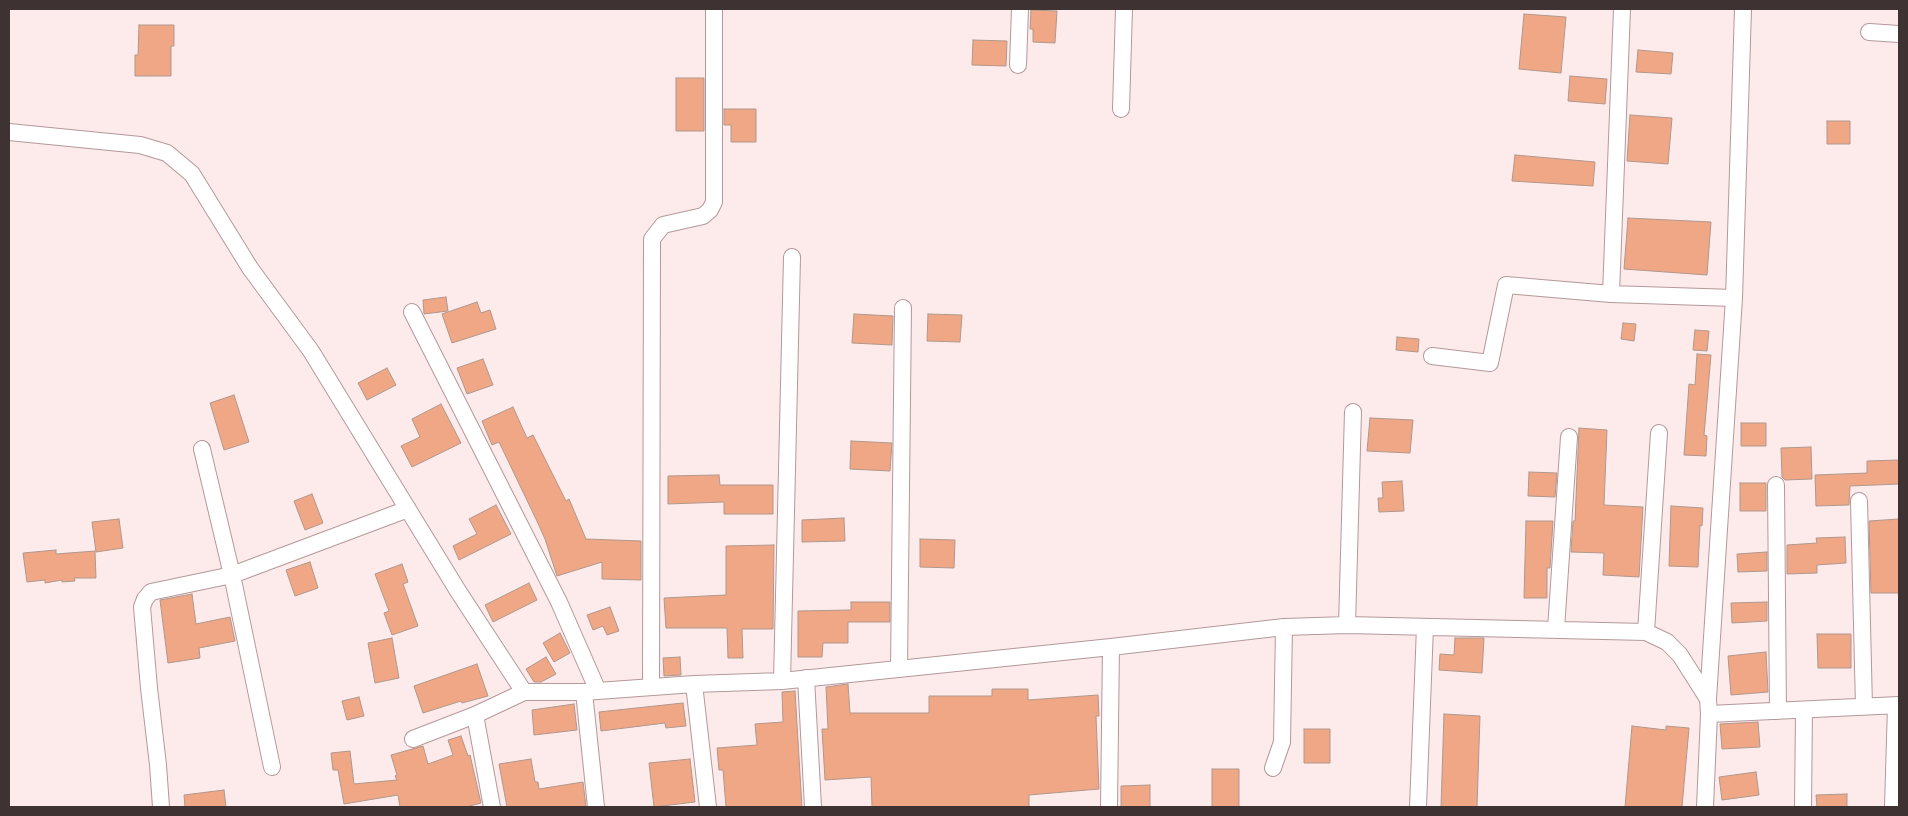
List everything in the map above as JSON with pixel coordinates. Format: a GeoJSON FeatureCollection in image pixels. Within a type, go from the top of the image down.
{"type":"FeatureCollection","features":[{"type":"Feature","properties":{"kind":"street"},"geometry":{"type":"LineString","coordinates":[[651,687],[652,239],[663,225],[703,216],[710,210],[714,202],[714,9]]}},
{"type":"Feature","properties":{"kind":"street"},"geometry":{"type":"LineString","coordinates":[[1018,65],[1020,9]]}},
{"type":"Feature","properties":{"kind":"street"},"geometry":{"type":"LineString","coordinates":[[1121,109],[1124,9]]}},
{"type":"Feature","properties":{"kind":"street"},"geometry":{"type":"LineString","coordinates":[[1611,294],[1622,9]]}},
{"type":"Feature","properties":{"kind":"street"},"geometry":{"type":"LineString","coordinates":[[1705,807],[1708,707],[1734,298],[1743,9]]}},
{"type":"Feature","properties":{"kind":"street"},"geometry":{"type":"LineString","coordinates":[[1869,32],[1899,34]]}},
{"type":"Feature","properties":{"kind":"street"},"geometry":{"type":"LineString","coordinates":[[9,132],[140,145],[168,153],[192,174],[250,268],[311,351],[458,592],[524,692]]}},
{"type":"Feature","properties":{"kind":"street"},"geometry":{"type":"LineString","coordinates":[[782,681],[792,257]]}},
{"type":"Feature","properties":{"kind":"street"},"geometry":{"type":"LineString","coordinates":[[1432,356],[1490,363],[1506,285],[1611,294],[1734,298]]}},
{"type":"Feature","properties":{"kind":"street"},"geometry":{"type":"LineString","coordinates":[[899,668],[903,308]]}},
{"type":"Feature","properties":{"kind":"street"},"geometry":{"type":"LineString","coordinates":[[412,312],[559,602],[591,692],[596,807]]}},
{"type":"Feature","properties":{"kind":"street"},"geometry":{"type":"LineString","coordinates":[[1346,625],[1353,412]]}},
{"type":"Feature","properties":{"kind":"street"},"geometry":{"type":"LineString","coordinates":[[1646,632],[1659,433]]}},
{"type":"Feature","properties":{"kind":"street"},"geometry":{"type":"LineString","coordinates":[[1556,629],[1569,437]]}},
{"type":"Feature","properties":{"kind":"street"},"geometry":{"type":"LineString","coordinates":[[202,449],[232,575],[272,767]]}},
{"type":"Feature","properties":{"kind":"street"},"geometry":{"type":"LineString","coordinates":[[1776,485],[1778,711]]}},
{"type":"Feature","properties":{"kind":"street"},"geometry":{"type":"LineString","coordinates":[[1859,501],[1864,707]]}},
{"type":"Feature","properties":{"kind":"street"},"geometry":{"type":"LineString","coordinates":[[161,807],[142,607],[145,599],[151,592],[232,575],[408,508]]}},
{"type":"Feature","properties":{"kind":"street"},"geometry":{"type":"LineString","coordinates":[[413,739],[475,715],[524,692],[591,692],[694,684],[782,681],[1284,627],[1346,625],[1646,632],[1667,642],[1680,655],[1708,707]]}},
{"type":"Feature","properties":{"kind":"street"},"geometry":{"type":"LineString","coordinates":[[1273,768],[1282,742],[1284,627]]}},
{"type":"Feature","properties":{"kind":"street"},"geometry":{"type":"LineString","coordinates":[[1418,807],[1424,627]]}},
{"type":"Feature","properties":{"kind":"street"},"geometry":{"type":"LineString","coordinates":[[1110,807],[1111,647]]}},
{"type":"Feature","properties":{"kind":"street"},"geometry":{"type":"LineString","coordinates":[[806,678],[812,807]]}},
{"type":"Feature","properties":{"kind":"street"},"geometry":{"type":"LineString","coordinates":[[694,684],[708,807]]}},
{"type":"Feature","properties":{"kind":"street"},"geometry":{"type":"LineString","coordinates":[[1708,707],[1778,711],[1898,705],[1893,807]]}},
{"type":"Feature","properties":{"kind":"street"},"geometry":{"type":"LineString","coordinates":[[1803,807],[1804,710]]}},
{"type":"Feature","properties":{"kind":"street"},"geometry":{"type":"LineString","coordinates":[[475,715],[492,807]]}},
{"type":"Feature","properties":{"kind":"building"},"geometry":{"type":"Polygon","coordinates":[[[1031,10],[1057,11],[1055,43],[1033,42],[1033,29],[1030,29],[1031,10]]]}},
{"type":"Feature","properties":{"kind":"building"},"geometry":{"type":"Polygon","coordinates":[[[1524,14],[1566,17],[1561,73],[1519,69],[1524,14]]]}},
{"type":"Feature","properties":{"kind":"building"},"geometry":{"type":"Polygon","coordinates":[[[139,25],[174,25],[174,46],[171,46],[171,76],[135,76],[135,55],[138,55],[139,25]]]}},
{"type":"Feature","properties":{"kind":"building"},"geometry":{"type":"Polygon","coordinates":[[[973,40],[1007,41],[1006,66],[972,65],[973,40]]]}},
{"type":"Feature","properties":{"kind":"building"},"geometry":{"type":"Polygon","coordinates":[[[1638,50],[1673,53],[1671,74],[1636,72],[1638,50]]]}},
{"type":"Feature","properties":{"kind":"building"},"geometry":{"type":"Polygon","coordinates":[[[1570,76],[1607,79],[1605,104],[1568,101],[1570,76]]]}},
{"type":"Feature","properties":{"kind":"building"},"geometry":{"type":"Polygon","coordinates":[[[676,78],[704,78],[704,131],[676,131],[676,78]]]}},
{"type":"Feature","properties":{"kind":"building"},"geometry":{"type":"Polygon","coordinates":[[[724,109],[756,109],[756,142],[731,142],[731,125],[724,125],[724,109]]]}},
{"type":"Feature","properties":{"kind":"building"},"geometry":{"type":"Polygon","coordinates":[[[1630,115],[1672,118],[1668,164],[1627,161],[1630,115]]]}},
{"type":"Feature","properties":{"kind":"building"},"geometry":{"type":"Polygon","coordinates":[[[1827,121],[1850,121],[1850,144],[1827,144],[1827,121]]]}},
{"type":"Feature","properties":{"kind":"building"},"geometry":{"type":"Polygon","coordinates":[[[1515,155],[1595,162],[1593,186],[1512,181],[1515,155]]]}},
{"type":"Feature","properties":{"kind":"building"},"geometry":{"type":"Polygon","coordinates":[[[1628,218],[1711,222],[1707,275],[1624,269],[1628,218]]]}},
{"type":"Feature","properties":{"kind":"building"},"geometry":{"type":"Polygon","coordinates":[[[446,297],[448,311],[424,314],[423,300],[446,297]]]}},
{"type":"Feature","properties":{"kind":"building"},"geometry":{"type":"Polygon","coordinates":[[[477,302],[481,313],[490,310],[496,329],[452,343],[442,314],[477,302]]]}},
{"type":"Feature","properties":{"kind":"building"},"geometry":{"type":"Polygon","coordinates":[[[854,314],[893,316],[892,345],[852,343],[854,314]]]}},
{"type":"Feature","properties":{"kind":"building"},"geometry":{"type":"Polygon","coordinates":[[[928,314],[962,315],[960,342],[927,341],[928,314]]]}},
{"type":"Feature","properties":{"kind":"building"},"geometry":{"type":"Polygon","coordinates":[[[1623,323],[1636,324],[1634,341],[1621,339],[1623,323]]]}},
{"type":"Feature","properties":{"kind":"building"},"geometry":{"type":"Polygon","coordinates":[[[1695,330],[1709,331],[1707,351],[1693,350],[1695,330]]]}},
{"type":"Feature","properties":{"kind":"building"},"geometry":{"type":"Polygon","coordinates":[[[1397,337],[1419,339],[1418,352],[1396,350],[1397,337]]]}},
{"type":"Feature","properties":{"kind":"building"},"geometry":{"type":"Polygon","coordinates":[[[1697,354],[1711,355],[1704,435],[1707,436],[1706,456],[1684,455],[1689,384],[1695,385],[1697,354]]]}},
{"type":"Feature","properties":{"kind":"building"},"geometry":{"type":"Polygon","coordinates":[[[483,359],[493,385],[467,394],[457,368],[483,359]]]}},
{"type":"Feature","properties":{"kind":"building"},"geometry":{"type":"Polygon","coordinates":[[[387,368],[396,385],[367,400],[358,383],[387,368]]]}},
{"type":"Feature","properties":{"kind":"building"},"geometry":{"type":"Polygon","coordinates":[[[234,395],[249,442],[224,450],[210,403],[234,395]]]}},
{"type":"Feature","properties":{"kind":"building"},"geometry":{"type":"Polygon","coordinates":[[[441,404],[461,443],[412,467],[401,446],[420,437],[412,419],[441,404]]]}},
{"type":"Feature","properties":{"kind":"building"},"geometry":{"type":"Polygon","coordinates":[[[513,407],[527,438],[533,435],[566,501],[569,499],[586,539],[641,541],[641,580],[602,579],[602,562],[557,576],[545,539],[499,442],[492,445],[482,421],[513,407]]]}},
{"type":"Feature","properties":{"kind":"building"},"geometry":{"type":"Polygon","coordinates":[[[1370,418],[1413,420],[1410,453],[1367,451],[1370,418]]]}},
{"type":"Feature","properties":{"kind":"building"},"geometry":{"type":"Polygon","coordinates":[[[1741,423],[1766,423],[1766,446],[1741,446],[1741,423]]]}},
{"type":"Feature","properties":{"kind":"building"},"geometry":{"type":"Polygon","coordinates":[[[1579,428],[1607,430],[1604,505],[1643,507],[1639,577],[1603,575],[1604,553],[1571,552],[1573,521],[1575,521],[1579,428]]]}},
{"type":"Feature","properties":{"kind":"building"},"geometry":{"type":"Polygon","coordinates":[[[851,441],[892,443],[890,471],[850,469],[851,441]]]}},
{"type":"Feature","properties":{"kind":"building"},"geometry":{"type":"Polygon","coordinates":[[[1811,447],[1812,479],[1785,480],[1782,477],[1781,448],[1811,447]]]}},
{"type":"Feature","properties":{"kind":"building"},"geometry":{"type":"Polygon","coordinates":[[[1899,460],[1899,484],[1850,486],[1849,505],[1816,506],[1815,475],[1867,473],[1867,461],[1899,460]]]}},
{"type":"Feature","properties":{"kind":"building"},"geometry":{"type":"Polygon","coordinates":[[[1529,472],[1557,473],[1555,497],[1528,496],[1529,472]]]}},
{"type":"Feature","properties":{"kind":"building"},"geometry":{"type":"Polygon","coordinates":[[[719,475],[720,485],[773,485],[773,514],[724,514],[724,502],[668,504],[668,476],[719,475]]]}},
{"type":"Feature","properties":{"kind":"building"},"geometry":{"type":"Polygon","coordinates":[[[1402,481],[1404,511],[1379,512],[1378,498],[1383,498],[1382,482],[1402,481]]]}},
{"type":"Feature","properties":{"kind":"building"},"geometry":{"type":"Polygon","coordinates":[[[1740,483],[1766,483],[1766,511],[1740,511],[1740,483]]]}},
{"type":"Feature","properties":{"kind":"building"},"geometry":{"type":"Polygon","coordinates":[[[312,494],[323,523],[305,530],[294,501],[312,494]]]}},
{"type":"Feature","properties":{"kind":"building"},"geometry":{"type":"Polygon","coordinates":[[[496,505],[511,534],[459,560],[453,546],[477,534],[469,519],[496,505]]]}},
{"type":"Feature","properties":{"kind":"building"},"geometry":{"type":"Polygon","coordinates":[[[1671,506],[1703,508],[1702,526],[1700,525],[1698,567],[1669,566],[1671,506]]]}},
{"type":"Feature","properties":{"kind":"building"},"geometry":{"type":"Polygon","coordinates":[[[844,518],[845,541],[802,542],[802,520],[844,518]]]}},
{"type":"Feature","properties":{"kind":"building"},"geometry":{"type":"Polygon","coordinates":[[[119,519],[123,548],[96,552],[92,522],[119,519]]]}},
{"type":"Feature","properties":{"kind":"building"},"geometry":{"type":"Polygon","coordinates":[[[1899,519],[1899,593],[1871,593],[1869,521],[1899,519]]]}},
{"type":"Feature","properties":{"kind":"building"},"geometry":{"type":"Polygon","coordinates":[[[1526,521],[1553,521],[1550,568],[1547,568],[1547,598],[1524,598],[1526,521]]]}},
{"type":"Feature","properties":{"kind":"building"},"geometry":{"type":"Polygon","coordinates":[[[1845,537],[1846,563],[1817,565],[1817,573],[1787,574],[1787,545],[1817,543],[1816,538],[1845,537]]]}},
{"type":"Feature","properties":{"kind":"building"},"geometry":{"type":"Polygon","coordinates":[[[920,539],[955,540],[954,568],[920,567],[920,539]]]}},
{"type":"Feature","properties":{"kind":"building"},"geometry":{"type":"Polygon","coordinates":[[[774,545],[773,629],[742,629],[743,658],[728,658],[727,628],[666,628],[664,598],[726,595],[726,546],[774,545]]]}},
{"type":"Feature","properties":{"kind":"building"},"geometry":{"type":"Polygon","coordinates":[[[56,550],[56,554],[95,551],[96,578],[74,578],[75,581],[62,582],[62,580],[45,583],[45,580],[27,582],[23,553],[56,550]]]}},
{"type":"Feature","properties":{"kind":"building"},"geometry":{"type":"Polygon","coordinates":[[[1767,552],[1767,571],[1738,572],[1737,554],[1767,552]]]}},
{"type":"Feature","properties":{"kind":"building"},"geometry":{"type":"Polygon","coordinates":[[[310,562],[318,588],[295,596],[286,570],[310,562]]]}},
{"type":"Feature","properties":{"kind":"building"},"geometry":{"type":"Polygon","coordinates":[[[402,564],[408,582],[403,584],[418,626],[392,635],[384,613],[389,611],[375,574],[402,564]]]}},
{"type":"Feature","properties":{"kind":"building"},"geometry":{"type":"Polygon","coordinates":[[[529,583],[537,600],[493,622],[485,605],[529,583]]]}},
{"type":"Feature","properties":{"kind":"building"},"geometry":{"type":"Polygon","coordinates":[[[192,594],[196,624],[230,617],[235,641],[199,648],[200,658],[168,663],[160,600],[192,594]]]}},
{"type":"Feature","properties":{"kind":"building"},"geometry":{"type":"Polygon","coordinates":[[[851,602],[890,602],[890,622],[848,622],[848,643],[823,643],[822,657],[798,657],[798,611],[851,610],[851,602]]]}},
{"type":"Feature","properties":{"kind":"building"},"geometry":{"type":"Polygon","coordinates":[[[1767,602],[1767,621],[1732,623],[1731,603],[1767,602]]]}},
{"type":"Feature","properties":{"kind":"building"},"geometry":{"type":"Polygon","coordinates":[[[610,607],[619,631],[607,635],[603,626],[593,630],[587,615],[610,607]]]}},
{"type":"Feature","properties":{"kind":"building"},"geometry":{"type":"Polygon","coordinates":[[[560,633],[570,653],[554,662],[543,643],[560,633]]]}},
{"type":"Feature","properties":{"kind":"building"},"geometry":{"type":"Polygon","coordinates":[[[1817,634],[1851,634],[1851,668],[1818,668],[1817,634]]]}},
{"type":"Feature","properties":{"kind":"building"},"geometry":{"type":"Polygon","coordinates":[[[392,638],[399,678],[375,683],[368,643],[392,638]]]}},
{"type":"Feature","properties":{"kind":"building"},"geometry":{"type":"Polygon","coordinates":[[[1455,638],[1484,638],[1482,673],[1439,670],[1440,654],[1454,655],[1455,638]]]}},
{"type":"Feature","properties":{"kind":"building"},"geometry":{"type":"Polygon","coordinates":[[[1766,652],[1768,692],[1731,695],[1728,656],[1766,652]]]}},
{"type":"Feature","properties":{"kind":"building"},"geometry":{"type":"Polygon","coordinates":[[[546,657],[556,674],[541,682],[534,682],[526,669],[546,657]]]}},
{"type":"Feature","properties":{"kind":"building"},"geometry":{"type":"Polygon","coordinates":[[[680,657],[681,675],[664,676],[663,658],[680,657]]]}},
{"type":"Feature","properties":{"kind":"building"},"geometry":{"type":"Polygon","coordinates":[[[477,664],[488,696],[462,703],[461,701],[423,713],[414,686],[477,664]]]}},
{"type":"Feature","properties":{"kind":"building"},"geometry":{"type":"Polygon","coordinates":[[[848,684],[850,713],[929,713],[929,696],[992,696],[992,689],[1028,689],[1028,700],[1098,695],[1099,716],[1096,716],[1099,789],[1029,795],[1029,807],[872,807],[871,777],[825,780],[822,729],[828,729],[826,687],[848,684]]]}},
{"type":"Feature","properties":{"kind":"building"},"geometry":{"type":"Polygon","coordinates":[[[795,691],[802,807],[726,807],[723,770],[719,770],[717,748],[757,745],[755,724],[783,722],[782,692],[795,691]]]}},
{"type":"Feature","properties":{"kind":"building"},"geometry":{"type":"Polygon","coordinates":[[[359,697],[364,716],[347,720],[342,701],[359,697]]]}},
{"type":"Feature","properties":{"kind":"building"},"geometry":{"type":"Polygon","coordinates":[[[683,703],[686,726],[666,728],[665,723],[601,731],[599,712],[683,703]]]}},
{"type":"Feature","properties":{"kind":"building"},"geometry":{"type":"Polygon","coordinates":[[[574,704],[577,730],[534,735],[532,710],[574,704]]]}},
{"type":"Feature","properties":{"kind":"building"},"geometry":{"type":"Polygon","coordinates":[[[1444,714],[1480,716],[1477,807],[1441,807],[1444,714]]]}},
{"type":"Feature","properties":{"kind":"building"},"geometry":{"type":"Polygon","coordinates":[[[1758,722],[1760,747],[1722,749],[1720,724],[1758,722]]]}},
{"type":"Feature","properties":{"kind":"building"},"geometry":{"type":"Polygon","coordinates":[[[1632,726],[1666,730],[1666,726],[1689,728],[1682,807],[1625,807],[1632,726]]]}},
{"type":"Feature","properties":{"kind":"building"},"geometry":{"type":"Polygon","coordinates":[[[1304,729],[1330,729],[1330,763],[1304,763],[1304,729]]]}},
{"type":"Feature","properties":{"kind":"building"},"geometry":{"type":"Polygon","coordinates":[[[461,736],[468,756],[470,755],[481,803],[466,807],[400,807],[398,795],[344,804],[338,770],[333,770],[331,753],[350,751],[354,784],[397,780],[391,755],[423,746],[428,764],[453,755],[448,740],[461,736]]]}},
{"type":"Feature","properties":{"kind":"building"},"geometry":{"type":"Polygon","coordinates":[[[531,759],[535,782],[538,782],[539,789],[583,782],[586,807],[507,807],[499,764],[531,759]]]}},
{"type":"Feature","properties":{"kind":"building"},"geometry":{"type":"Polygon","coordinates":[[[690,759],[695,802],[654,807],[649,763],[690,759]]]}},
{"type":"Feature","properties":{"kind":"building"},"geometry":{"type":"Polygon","coordinates":[[[1212,769],[1239,769],[1239,807],[1212,807],[1212,769]]]}},
{"type":"Feature","properties":{"kind":"building"},"geometry":{"type":"Polygon","coordinates":[[[1756,772],[1759,795],[1722,800],[1719,777],[1756,772]]]}},
{"type":"Feature","properties":{"kind":"building"},"geometry":{"type":"Polygon","coordinates":[[[1150,785],[1150,807],[1121,807],[1121,786],[1150,785]]]}},
{"type":"Feature","properties":{"kind":"building"},"geometry":{"type":"Polygon","coordinates":[[[224,790],[226,807],[185,807],[184,795],[224,790]]]}},
{"type":"Feature","properties":{"kind":"building"},"geometry":{"type":"Polygon","coordinates":[[[1847,794],[1847,807],[1817,807],[1816,795],[1847,794]]]}}]}
